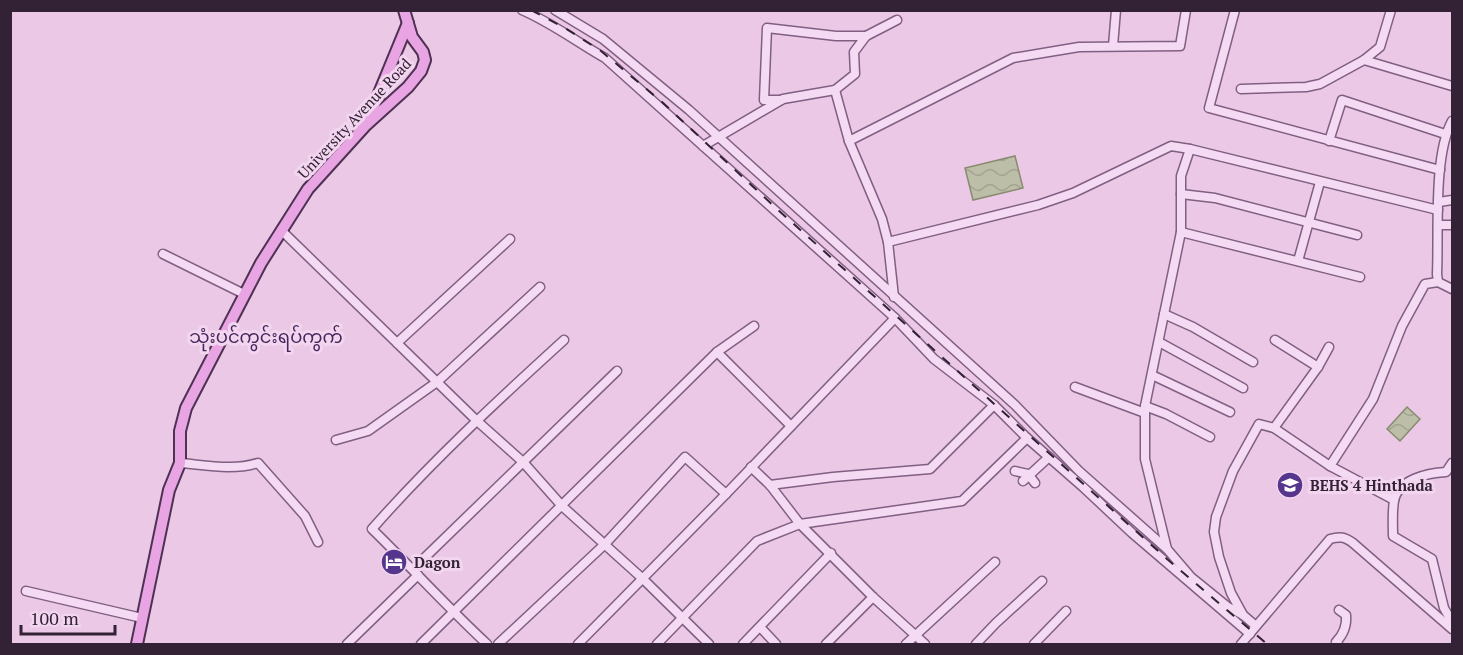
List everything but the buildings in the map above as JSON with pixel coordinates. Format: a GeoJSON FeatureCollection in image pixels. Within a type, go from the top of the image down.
{"type":"FeatureCollection","features":[{"type":"Feature","properties":{"kind":"main road","name":"University Avenue Road"},"geometry":{"type":"LineString","coordinates":[[137,645],[169,490],[180,463],[180,432],[186,408],[244,294],[281,230],[318,176],[366,125],[408,87],[424,66],[423,52],[412,37],[404,10]]}},
{"type":"Feature","properties":{"kind":"main road"},"geometry":{"type":"LineString","coordinates":[[366,125],[408,24]]}},
{"type":"Feature","properties":{"kind":"street"},"geometry":{"type":"LineString","coordinates":[[522,10],[546,21],[605,58],[895,318],[934,359],[994,405],[1027,438],[1154,552],[1252,630]]}},
{"type":"Feature","properties":{"kind":"street"},"geometry":{"type":"LineString","coordinates":[[555,10],[603,39],[720,137],[1015,405],[1079,471],[1167,549],[1191,577],[1228,608],[1243,615]]}},
{"type":"Feature","properties":{"kind":"street"},"geometry":{"type":"LineString","coordinates":[[1113,46],[1116,10]]}},
{"type":"Feature","properties":{"kind":"street"},"geometry":{"type":"LineString","coordinates":[[849,141],[1014,58],[1079,47],[1180,46],[1186,10]]}},
{"type":"Feature","properties":{"kind":"street"},"geometry":{"type":"LineString","coordinates":[[1235,10],[1209,108],[1440,170]]}},
{"type":"Feature","properties":{"kind":"street"},"geometry":{"type":"LineString","coordinates":[[1241,89],[1306,87],[1320,84],[1364,60],[1380,47],[1391,10]]}},
{"type":"Feature","properties":{"kind":"street"},"geometry":{"type":"LineString","coordinates":[[866,36],[836,36],[767,28],[764,100],[835,90],[855,74],[854,52],[866,36],[897,20]]}},
{"type":"Feature","properties":{"kind":"street"},"geometry":{"type":"LineString","coordinates":[[1364,60],[1452,86]]}},
{"type":"Feature","properties":{"kind":"street"},"geometry":{"type":"LineString","coordinates":[[835,90],[849,141],[882,219],[888,242],[894,297]]}},
{"type":"Feature","properties":{"kind":"street"},"geometry":{"type":"LineString","coordinates":[[704,147],[783,99]]}},
{"type":"Feature","properties":{"kind":"street"},"geometry":{"type":"LineString","coordinates":[[1329,141],[1342,100],[1445,134]]}},
{"type":"Feature","properties":{"kind":"street"},"geometry":{"type":"LineString","coordinates":[[1438,282],[1440,170],[1445,134],[1452,121]]}},
{"type":"Feature","properties":{"kind":"street"},"geometry":{"type":"LineString","coordinates":[[888,242],[1038,205],[1073,193],[1171,146],[1320,182],[1439,206],[1452,200]]}},
{"type":"Feature","properties":{"kind":"street"},"geometry":{"type":"LineString","coordinates":[[1167,549],[1145,459],[1145,409],[1181,232],[1181,176],[1190,149]]}},
{"type":"Feature","properties":{"kind":"street"},"geometry":{"type":"LineString","coordinates":[[1298,261],[1320,182]]}},
{"type":"Feature","properties":{"kind":"street"},"geometry":{"type":"LineString","coordinates":[[1181,194],[1215,198],[1357,235]]}},
{"type":"Feature","properties":{"kind":"street"},"geometry":{"type":"LineString","coordinates":[[1439,225],[1452,225]]}},
{"type":"Feature","properties":{"kind":"street"},"geometry":{"type":"LineString","coordinates":[[281,230],[476,420],[523,462],[562,506],[643,579],[709,645]]}},
{"type":"Feature","properties":{"kind":"street"},"geometry":{"type":"LineString","coordinates":[[1181,232],[1359,277]]}},
{"type":"Feature","properties":{"kind":"street"},"geometry":{"type":"LineString","coordinates":[[397,343],[510,239]]}},
{"type":"Feature","properties":{"kind":"street"},"geometry":{"type":"LineString","coordinates":[[163,254],[244,294]]}},
{"type":"Feature","properties":{"kind":"street"},"geometry":{"type":"LineString","coordinates":[[1330,465],[1373,399],[1402,326],[1425,284],[1438,282],[1452,289]]}},
{"type":"Feature","properties":{"kind":"street"},"geometry":{"type":"LineString","coordinates":[[336,440],[368,431],[437,382],[540,287]]}},
{"type":"Feature","properties":{"kind":"street"},"geometry":{"type":"LineString","coordinates":[[1164,314],[1193,327],[1253,362]]}},
{"type":"Feature","properties":{"kind":"street"},"geometry":{"type":"LineString","coordinates":[[578,645],[895,318]]}},
{"type":"Feature","properties":{"kind":"street"},"geometry":{"type":"LineString","coordinates":[[421,645],[717,352],[754,326]]}},
{"type":"Feature","properties":{"kind":"street"},"geometry":{"type":"LineString","coordinates":[[487,645],[372,529],[476,420],[564,340]]}},
{"type":"Feature","properties":{"kind":"street"},"geometry":{"type":"LineString","coordinates":[[1275,340],[1318,367]]}},
{"type":"Feature","properties":{"kind":"street"},"geometry":{"type":"LineString","coordinates":[[1160,342],[1243,388]]}},
{"type":"Feature","properties":{"kind":"street"},"geometry":{"type":"LineString","coordinates":[[1274,428],[1318,367],[1329,346]]}},
{"type":"Feature","properties":{"kind":"street"},"geometry":{"type":"LineString","coordinates":[[717,352],[791,426]]}},
{"type":"Feature","properties":{"kind":"street"},"geometry":{"type":"LineString","coordinates":[[347,645],[523,462],[617,371]]}},
{"type":"Feature","properties":{"kind":"street"},"geometry":{"type":"LineString","coordinates":[[1152,375],[1230,412]]}},
{"type":"Feature","properties":{"kind":"street"},"geometry":{"type":"LineString","coordinates":[[1076,387],[1166,414],[1210,437]]}},
{"type":"Feature","properties":{"kind":"street"},"geometry":{"type":"LineString","coordinates":[[770,484],[930,469],[994,405]]}},
{"type":"Feature","properties":{"kind":"street"},"geometry":{"type":"LineString","coordinates":[[1252,630],[1231,593],[1219,557],[1214,532],[1216,517],[1233,471],[1259,424],[1274,428],[1330,465],[1394,500]]}},
{"type":"Feature","properties":{"kind":"street"},"geometry":{"type":"LineString","coordinates":[[657,645],[757,541],[800,524],[962,501],[1027,438]]}},
{"type":"Feature","properties":{"kind":"street"},"geometry":{"type":"LineString","coordinates":[[498,645],[605,544],[685,457],[726,494]]}},
{"type":"Feature","properties":{"kind":"street"},"geometry":{"type":"LineString","coordinates":[[1026,478],[1049,457]]}},
{"type":"Feature","properties":{"kind":"street"},"geometry":{"type":"LineString","coordinates":[[180,463],[235,467],[258,463],[305,516],[318,542]]}},
{"type":"Feature","properties":{"kind":"street"},"geometry":{"type":"LineString","coordinates":[[1452,463],[1446,472],[1427,473],[1412,480],[1399,490],[1394,500],[1393,536],[1432,559],[1444,608],[1452,622]]}},
{"type":"Feature","properties":{"kind":"street"},"geometry":{"type":"LineString","coordinates":[[751,467],[770,484],[800,524],[925,645]]}},
{"type":"Feature","properties":{"kind":"street"},"geometry":{"type":"LineString","coordinates":[[1015,471],[1035,483]]}},
{"type":"Feature","properties":{"kind":"street"},"geometry":{"type":"LineString","coordinates":[[1241,645],[1330,539],[1339,537],[1346,538],[1353,543],[1452,629]]}},
{"type":"Feature","properties":{"kind":"street"},"geometry":{"type":"LineString","coordinates":[[743,645],[831,554]]}},
{"type":"Feature","properties":{"kind":"street"},"geometry":{"type":"LineString","coordinates":[[906,645],[995,562]]}},
{"type":"Feature","properties":{"kind":"street"},"geometry":{"type":"LineString","coordinates":[[976,645],[996,623],[1042,581]]}},
{"type":"Feature","properties":{"kind":"street"},"geometry":{"type":"LineString","coordinates":[[26,591],[142,618]]}},
{"type":"Feature","properties":{"kind":"street"},"geometry":{"type":"LineString","coordinates":[[826,645],[873,597]]}},
{"type":"Feature","properties":{"kind":"street"},"geometry":{"type":"LineString","coordinates":[[1338,645],[1336,642],[1345,628],[1346,619],[1346,615],[1339,610]]}},
{"type":"Feature","properties":{"kind":"street"},"geometry":{"type":"LineString","coordinates":[[1034,645],[1066,611]]}},
{"type":"Feature","properties":{"kind":"street"},"geometry":{"type":"LineString","coordinates":[[760,627],[776,645]]}},
{"type":"Feature","properties":{"kind":"water"},"geometry":{"type":"Polygon","coordinates":[[[1015,156],[1023,188],[973,200],[965,168],[1015,156]]]}},
{"type":"Feature","properties":{"kind":"water"},"geometry":{"type":"Polygon","coordinates":[[[1407,407],[1420,419],[1400,441],[1387,429],[1407,407]]]}},
{"type":"Feature","properties":{"kind":"railway"},"geometry":{"type":"LineString","coordinates":[[531,10],[601,51],[662,102],[777,209],[1167,559],[1267,644]]}},
{"type":"Feature","properties":{"kind":"place","name":"BEHS 4 Hinthada"},"geometry":{"type":"Point","coordinates":[1290,485]}},
{"type":"Feature","properties":{"kind":"place","name":"Dagon"},"geometry":{"type":"Point","coordinates":[394,562]}},
{"type":"Feature","properties":{"kind":"district","name":"သုံးပင်ကွင်းရပ်ကွက်"},"geometry":{"type":"Point","coordinates":[266,336]}}]}
